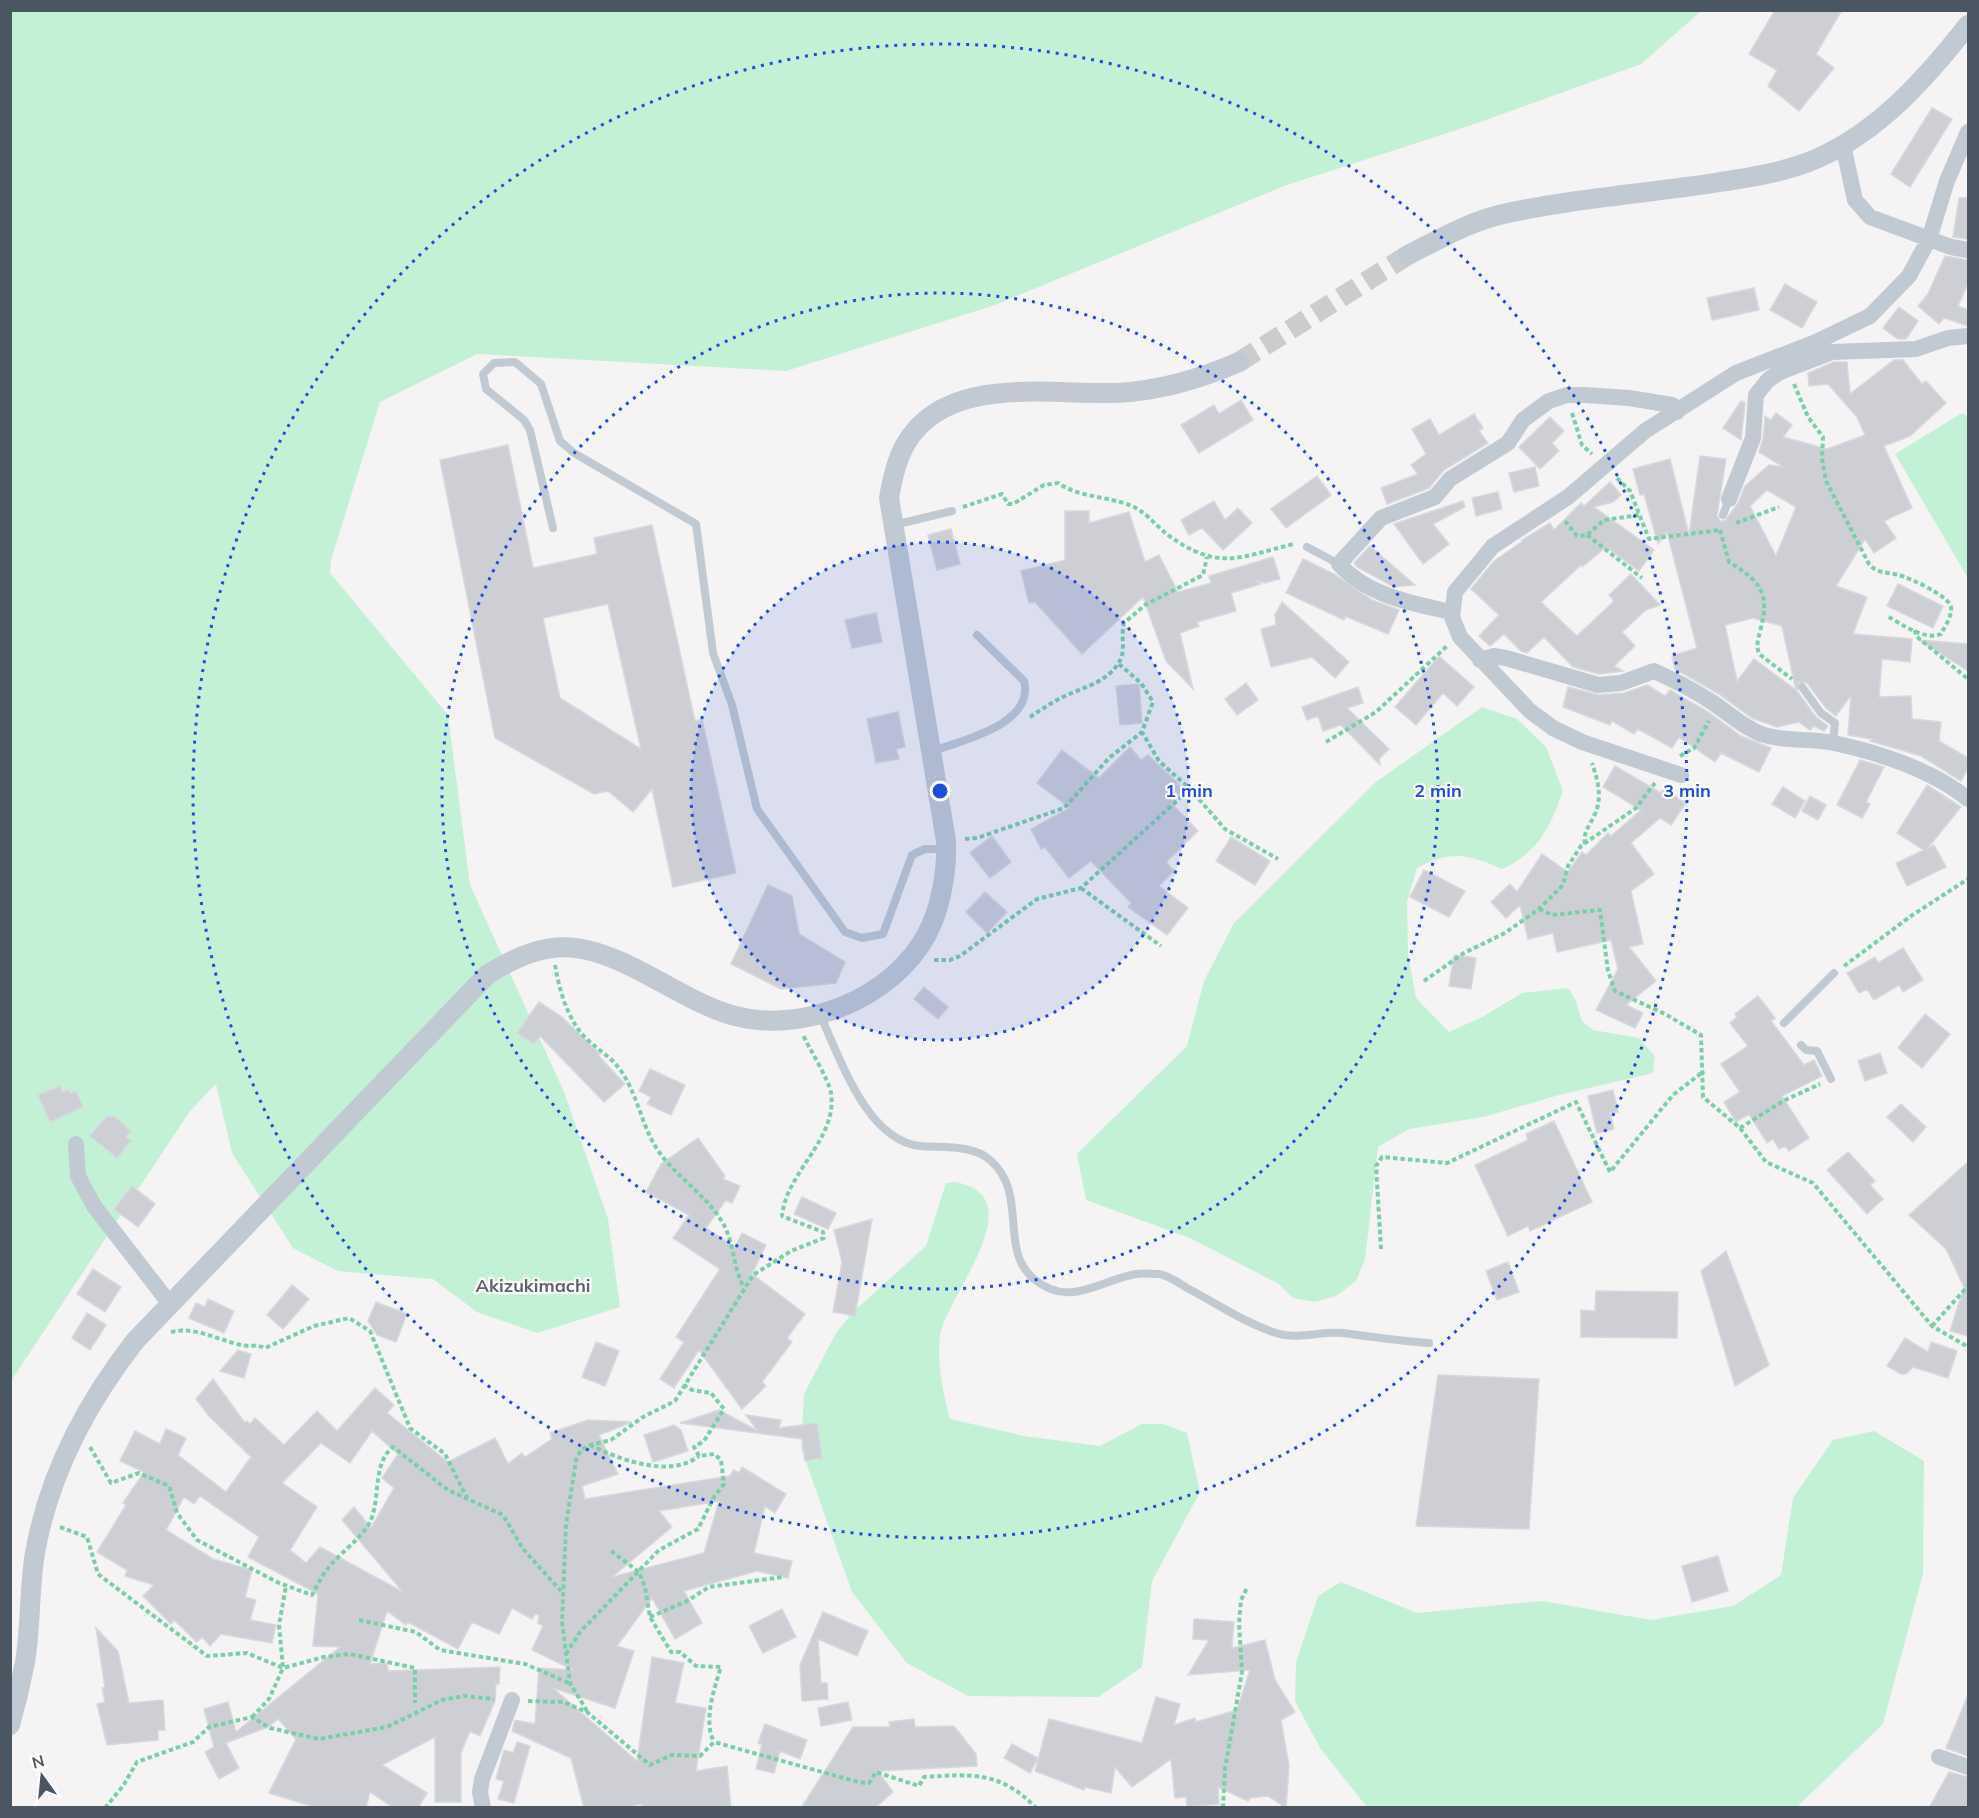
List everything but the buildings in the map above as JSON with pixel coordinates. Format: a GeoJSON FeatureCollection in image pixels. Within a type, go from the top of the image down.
{"type":"FeatureCollection","features":[{"type":"Feature","properties":{"kind":"street"},"geometry":{"type":"LineString","coordinates":[[1408,255],[1464,227],[1497,216],[1538,207],[1778,172],[1816,159],[1876,124],[1898,105],[1968,26]]}},
{"type":"Feature","properties":{"kind":"street"},"geometry":{"type":"LineString","coordinates":[[1675,773],[1592,745],[1544,722],[1480,660],[1460,637],[1451,612],[1455,592],[1493,546],[1553,507],[1645,431],[1736,372],[1816,342],[1870,316],[1908,276],[1929,239],[1947,181],[1968,132]]}},
{"type":"Feature","properties":{"kind":"street"},"geometry":{"type":"LineString","coordinates":[[1843,145],[1855,200],[1870,217],[1929,239],[1968,250]]}},
{"type":"Feature","properties":{"kind":"street"},"geometry":{"type":"LineString","coordinates":[[1726,507],[1754,438],[1756,395],[1768,380],[1788,369],[1832,352],[1917,349],[1948,338],[1968,336]]}},
{"type":"Feature","properties":{"kind":"street"},"geometry":{"type":"LineString","coordinates":[[10,1725],[25,1662],[35,1554],[43,1520],[78,1425],[113,1370],[135,1341],[170,1304],[488,974],[511,960],[534,951],[552,948],[582,949],[628,966],[713,1009],[754,1021],[781,1021],[820,1014],[871,992],[900,967],[927,934],[937,909],[946,845],[933,751],[892,526],[889,498],[894,473],[905,445],[938,411],[988,393],[1116,393],[1166,387],[1196,379],[1239,362]]}},
{"type":"Feature","properties":{"kind":"street"},"geometry":{"type":"LineString","coordinates":[[1451,612],[1395,598],[1365,585],[1349,575],[1339,564],[1381,518],[1435,497],[1450,479],[1508,443],[1532,411],[1567,395],[1653,401],[1672,405],[1677,412]]}},
{"type":"Feature","properties":{"kind":"street"},"geometry":{"type":"LineString","coordinates":[[1480,660],[1494,656],[1506,658],[1598,685],[1621,683],[1654,671],[1715,704],[1740,723],[1761,734],[1833,743],[1923,771],[1952,786],[1968,799]]}},
{"type":"Feature","properties":{"kind":"street"},"geometry":{"type":"LineString","coordinates":[[76,1144],[78,1176],[94,1206],[170,1304]]}},
{"type":"Feature","properties":{"kind":"street"},"geometry":{"type":"LineString","coordinates":[[483,1808],[480,1792],[482,1779],[512,1700]]}},
{"type":"Feature","properties":{"kind":"street"},"geometry":{"type":"LineString","coordinates":[[1939,1757],[1968,1767]]}},
{"type":"Feature","properties":{"kind":"lane"},"geometry":{"type":"LineString","coordinates":[[553,528],[530,430],[524,420],[486,389],[483,381],[483,374],[499,361],[515,362],[541,384],[560,441],[574,453],[696,524],[713,653],[732,705],[757,809],[845,932],[862,938],[884,934],[912,855],[925,849],[946,845]]}},
{"type":"Feature","properties":{"kind":"lane"},"geometry":{"type":"LineString","coordinates":[[892,526],[952,511]]}},
{"type":"Feature","properties":{"kind":"lane"},"geometry":{"type":"LineString","coordinates":[[1307,547],[1339,564]]}},
{"type":"Feature","properties":{"kind":"lane"},"geometry":{"type":"LineString","coordinates":[[933,751],[1001,724],[1016,713],[1024,700],[1023,681],[977,635]]}},
{"type":"Feature","properties":{"kind":"lane"},"geometry":{"type":"LineString","coordinates":[[1802,687],[1821,713],[1835,723],[1833,743]]}},
{"type":"Feature","properties":{"kind":"lane"},"geometry":{"type":"LineString","coordinates":[[1784,1023],[1834,973]]}},
{"type":"Feature","properties":{"kind":"lane"},"geometry":{"type":"LineString","coordinates":[[820,1014],[862,1101],[878,1125],[917,1145],[955,1147],[981,1155],[989,1159],[1007,1179],[1012,1195],[1018,1255],[1026,1270],[1046,1287],[1072,1292],[1089,1291],[1138,1273],[1162,1274],[1258,1327],[1289,1337],[1342,1333],[1366,1338],[1428,1343]]}},
{"type":"Feature","properties":{"kind":"lane"},"geometry":{"type":"LineString","coordinates":[[1801,1045],[1806,1050],[1817,1051],[1831,1079]]}},
{"type":"Feature","properties":{"kind":"path"},"geometry":{"type":"LineString","coordinates":[[1788,369],[1808,417],[1823,437],[1822,458],[1826,481],[1869,564],[1879,572],[1906,577],[1947,600],[1951,607],[1950,616],[1941,634],[1930,636],[1887,616]]}},
{"type":"Feature","properties":{"kind":"path"},"geometry":{"type":"LineString","coordinates":[[1567,395],[1582,445],[1630,491],[1649,539],[1720,530],[1779,507]]}},
{"type":"Feature","properties":{"kind":"path"},"geometry":{"type":"LineString","coordinates":[[952,511],[1002,494],[1008,504],[1013,504],[1044,485],[1058,483],[1069,490],[1133,506],[1168,535],[1207,557],[1224,560],[1294,544],[1307,547]]}},
{"type":"Feature","properties":{"kind":"path"},"geometry":{"type":"LineString","coordinates":[[1553,507],[1577,536],[1587,535],[1604,520],[1640,515]]}},
{"type":"Feature","properties":{"kind":"path"},"geometry":{"type":"LineString","coordinates":[[1726,507],[1720,530],[1729,562],[1750,576],[1763,593],[1766,604],[1757,641],[1759,654],[1802,687]]}},
{"type":"Feature","properties":{"kind":"path"},"geometry":{"type":"LineString","coordinates":[[1587,535],[1642,578]]}},
{"type":"Feature","properties":{"kind":"path"},"geometry":{"type":"LineString","coordinates":[[946,845],[977,838],[1064,808],[1109,758],[1142,732],[1153,702],[1141,683],[1119,664],[1123,649],[1124,623],[1145,605],[1203,575],[1207,557]]}},
{"type":"Feature","properties":{"kind":"path"},"geometry":{"type":"LineString","coordinates":[[1915,630],[1916,636],[1968,680]]}},
{"type":"Feature","properties":{"kind":"path"},"geometry":{"type":"LineString","coordinates":[[1326,742],[1376,712],[1460,637]]}},
{"type":"Feature","properties":{"kind":"path"},"geometry":{"type":"LineString","coordinates":[[1424,981],[1464,953],[1505,933],[1539,909],[1563,885],[1569,866],[1585,844],[1636,808],[1655,784],[1675,773],[1682,754],[1694,748],[1705,731],[1715,704]]}},
{"type":"Feature","properties":{"kind":"path"},"geometry":{"type":"LineString","coordinates":[[1142,732],[1159,761],[1190,789],[1225,829],[1278,859]]}},
{"type":"Feature","properties":{"kind":"path"},"geometry":{"type":"LineString","coordinates":[[1585,844],[1584,834],[1595,815],[1599,796],[1599,786],[1590,757],[1592,745]]}},
{"type":"Feature","properties":{"kind":"path"},"geometry":{"type":"LineString","coordinates":[[911,955],[921,960],[951,960],[1037,899],[1080,888],[1190,789]]}},
{"type":"Feature","properties":{"kind":"path"},"geometry":{"type":"LineString","coordinates":[[1834,973],[1911,916],[1968,879]]}},
{"type":"Feature","properties":{"kind":"path"},"geometry":{"type":"LineString","coordinates":[[1080,888],[1161,946]]}},
{"type":"Feature","properties":{"kind":"path"},"geometry":{"type":"LineString","coordinates":[[1539,909],[1552,915],[1600,910],[1608,971],[1615,991],[1665,1014],[1701,1035],[1704,1071],[1703,1097],[1740,1128],[1767,1162],[1813,1183],[1932,1326],[1968,1347]]}},
{"type":"Feature","properties":{"kind":"path"},"geometry":{"type":"LineString","coordinates":[[552,948],[561,994],[571,1017],[581,1033],[606,1053],[623,1074],[657,1150],[713,1208],[723,1222],[730,1240],[734,1266],[744,1288]]}},
{"type":"Feature","properties":{"kind":"path"},"geometry":{"type":"LineString","coordinates":[[587,1712],[570,1683],[565,1655],[562,1592],[566,1525],[576,1460],[581,1450],[590,1444],[611,1440],[643,1417],[667,1407],[678,1398],[753,1275],[791,1251],[824,1238],[824,1232],[782,1216],[790,1190],[826,1124],[831,1092],[800,1030]]}},
{"type":"Feature","properties":{"kind":"path"},"geometry":{"type":"LineString","coordinates":[[1381,1249],[1376,1166],[1383,1157],[1447,1163],[1576,1102],[1610,1172],[1673,1095],[1704,1071]]}},
{"type":"Feature","properties":{"kind":"path"},"geometry":{"type":"LineString","coordinates":[[1740,1128],[1785,1100],[1831,1079]]}},
{"type":"Feature","properties":{"kind":"path"},"geometry":{"type":"LineString","coordinates":[[1932,1326],[1968,1286]]}},
{"type":"Feature","properties":{"kind":"path"},"geometry":{"type":"LineString","coordinates":[[135,1341],[185,1329],[245,1346],[256,1344],[265,1348],[314,1326],[349,1318],[370,1331],[410,1428],[445,1454],[468,1499]]}},
{"type":"Feature","properties":{"kind":"path"},"geometry":{"type":"LineString","coordinates":[[684,1385],[692,1390],[711,1393],[724,1409],[704,1441],[694,1447],[699,1456]]}},
{"type":"Feature","properties":{"kind":"path"},"geometry":{"type":"LineString","coordinates":[[78,1425],[111,1483],[139,1473],[169,1486],[177,1513],[197,1540],[286,1586],[312,1596],[327,1569],[370,1522],[378,1497],[379,1471],[388,1451],[393,1447],[448,1490],[503,1515],[523,1549],[562,1592]]}},
{"type":"Feature","properties":{"kind":"path"},"geometry":{"type":"LineString","coordinates":[[565,1655],[580,1632],[659,1550],[698,1529],[724,1482],[721,1460],[714,1454],[699,1456],[691,1462],[649,1465],[617,1459],[590,1444]]}},
{"type":"Feature","properties":{"kind":"path"},"geometry":{"type":"LineString","coordinates":[[43,1520],[87,1537],[98,1574],[207,1656],[247,1653],[283,1668],[324,1657],[350,1654],[415,1668],[415,1703]]}},
{"type":"Feature","properties":{"kind":"path"},"geometry":{"type":"LineString","coordinates":[[611,1551],[639,1572],[645,1587],[650,1617],[671,1652],[680,1652],[696,1666],[721,1667],[714,1692],[709,1732],[714,1742],[858,1782],[869,1783],[876,1772],[919,1786],[924,1777],[968,1775],[990,1778],[1018,1789],[1036,1808]]}},
{"type":"Feature","properties":{"kind":"path"},"geometry":{"type":"LineString","coordinates":[[650,1617],[687,1601],[709,1587],[783,1577]]}},
{"type":"Feature","properties":{"kind":"path"},"geometry":{"type":"LineString","coordinates":[[105,1808],[123,1786],[137,1762],[188,1745],[209,1727],[252,1717],[269,1699],[283,1668],[279,1625],[286,1586]]}},
{"type":"Feature","properties":{"kind":"path"},"geometry":{"type":"LineString","coordinates":[[1223,1808],[1225,1769],[1242,1672],[1239,1623],[1241,1600],[1247,1588]]}},
{"type":"Feature","properties":{"kind":"path"},"geometry":{"type":"LineString","coordinates":[[359,1620],[416,1632],[440,1650],[525,1664],[570,1683]]}},
{"type":"Feature","properties":{"kind":"path"},"geometry":{"type":"LineString","coordinates":[[252,1717],[270,1728],[319,1739],[387,1727],[442,1700],[465,1696],[563,1702],[587,1712],[650,1765],[672,1755],[700,1756],[714,1742]]}},
{"type":"Feature","properties":{"kind":"green space"},"geometry":{"type":"Polygon","coordinates":[[[11,11],[1701,11],[1641,64],[1469,126],[1284,186],[995,305],[786,371],[477,354],[380,402],[331,560],[330,573],[448,715],[470,885],[564,1092],[608,1219],[620,1307],[537,1333],[477,1312],[433,1279],[338,1271],[293,1248],[232,1153],[216,1084],[190,1111],[11,1381],[11,11]]]}},
{"type":"Feature","properties":{"kind":"green space"},"geometry":{"type":"Polygon","coordinates":[[[1962,413],[1968,416],[1968,578],[1895,454],[1962,413]]]}},
{"type":"Feature","properties":{"kind":"green space"},"geometry":{"type":"Polygon","coordinates":[[[1482,707],[1517,719],[1546,747],[1563,791],[1542,837],[1525,855],[1502,869],[1460,856],[1440,858],[1417,868],[1407,901],[1408,953],[1416,998],[1449,1032],[1484,1016],[1522,993],[1568,988],[1575,999],[1582,1021],[1593,1030],[1639,1038],[1655,1056],[1653,1073],[1559,1095],[1483,1117],[1409,1129],[1378,1147],[1365,1259],[1356,1281],[1336,1296],[1315,1302],[1293,1298],[1279,1284],[1190,1238],[1086,1200],[1077,1154],[1187,1046],[1204,981],[1234,923],[1376,782],[1482,707]]]}},
{"type":"Feature","properties":{"kind":"green space"},"geometry":{"type":"Polygon","coordinates":[[[955,1182],[978,1191],[988,1207],[987,1227],[980,1250],[945,1320],[940,1337],[941,1378],[950,1419],[1024,1436],[1100,1446],[1142,1424],[1163,1424],[1187,1433],[1200,1492],[1152,1581],[1142,1667],[1098,1697],[968,1696],[907,1663],[852,1592],[801,1448],[804,1394],[836,1333],[853,1312],[926,1246],[946,1183],[955,1182]]]}},
{"type":"Feature","properties":{"kind":"green space"},"geometry":{"type":"Polygon","coordinates":[[[1874,1431],[1924,1461],[1923,1574],[1883,1724],[1797,1807],[1367,1807],[1320,1748],[1295,1701],[1296,1662],[1318,1596],[1341,1582],[1417,1613],[1542,1601],[1651,1620],[1733,1606],[1781,1575],[1793,1498],[1833,1440],[1874,1431]]]}},
{"type":"Feature","properties":{"kind":"tunnel"},"geometry":{"type":"LineString","coordinates":[[1239,362],[1408,255]]}},
{"type":"Feature","properties":{"kind":"district","name":"Akizukimachi"},"geometry":{"type":"Point","coordinates":[533,1285]}}]}
